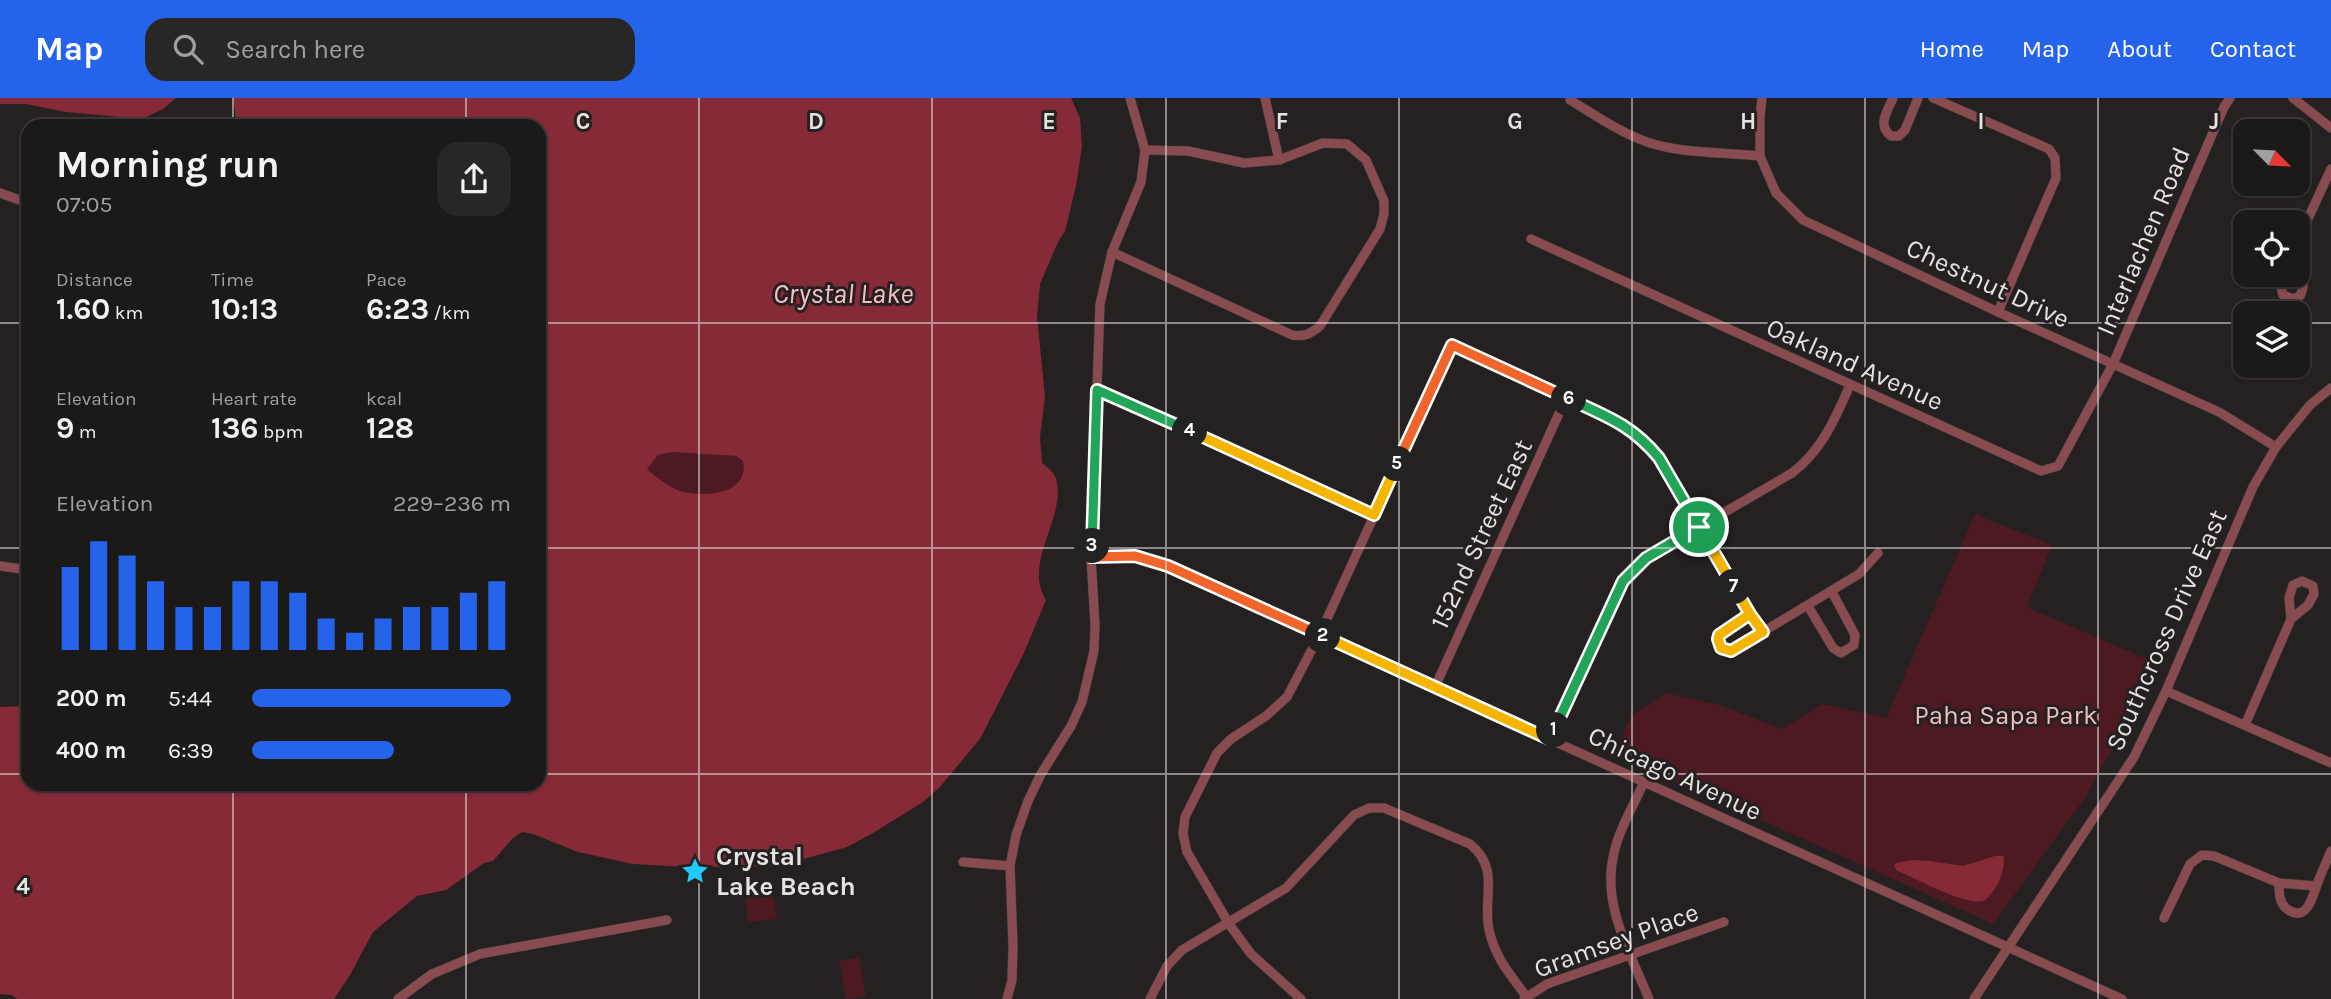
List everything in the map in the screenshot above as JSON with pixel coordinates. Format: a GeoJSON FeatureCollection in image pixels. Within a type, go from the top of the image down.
{"type":"FeatureCollection","features":[{"type":"Feature","properties":{"kind":"street"},"geometry":{"type":"LineString","coordinates":[[1007,999],[1012,980],[1013,946],[1010,866],[1016,835],[1041,774],[1071,726],[1090,674],[1096,625],[1091,557],[1100,304],[1112,252],[1141,182],[1146,150],[1130,98]]}},
{"type":"Feature","properties":{"kind":"street"},"geometry":{"type":"LineString","coordinates":[[1265,98],[1279,160]]}},
{"type":"Feature","properties":{"kind":"street","name":"Chestnut Drive"},"geometry":{"type":"LineString","coordinates":[[1762,98],[1759,117],[1760,156],[1776,192],[1803,220],[2219,412],[2276,447]]}},
{"type":"Feature","properties":{"kind":"street"},"geometry":{"type":"LineString","coordinates":[[1893,98],[1882,123],[1891,136],[1899,136],[1905,130],[1918,98]]}},
{"type":"Feature","properties":{"kind":"street"},"geometry":{"type":"LineString","coordinates":[[1933,98],[2049,149],[2055,158],[2056,178],[1998,312]]}},
{"type":"Feature","properties":{"kind":"street","name":"Interlachen Road"},"geometry":{"type":"LineString","coordinates":[[2113,364],[2230,98]]}},
{"type":"Feature","properties":{"kind":"street"},"geometry":{"type":"LineString","coordinates":[[2293,98],[2331,128]]}},
{"type":"Feature","properties":{"kind":"street"},"geometry":{"type":"LineString","coordinates":[[1570,100],[1620,131],[1649,142],[1674,148],[1760,156]]}},
{"type":"Feature","properties":{"kind":"street"},"geometry":{"type":"LineString","coordinates":[[1112,252],[1292,335],[1302,336],[1311,334],[1323,321],[1380,229],[1384,201],[1366,160],[1347,144],[1323,143],[1279,160],[1244,163],[1188,150],[1146,150]]}},
{"type":"Feature","properties":{"kind":"street"},"geometry":{"type":"LineString","coordinates":[[2310,214],[2331,169]]}},
{"type":"Feature","properties":{"kind":"street"},"geometry":{"type":"LineString","coordinates":[[0,193],[21,201]]}},
{"type":"Feature","properties":{"kind":"street","name":"Oakland Avenue"},"geometry":{"type":"LineString","coordinates":[[1531,239],[2041,471],[2058,466],[2113,364]]}},
{"type":"Feature","properties":{"kind":"street"},"geometry":{"type":"LineString","coordinates":[[2281,287],[2283,295],[2293,299],[2301,296],[2304,287]]}},
{"type":"Feature","properties":{"kind":"street"},"geometry":{"type":"LineString","coordinates":[[1301,999],[1251,954],[1229,924],[1187,852],[1183,834],[1185,817],[1217,753],[1231,739],[1266,716],[1287,697],[1320,635],[1452,345],[1622,423],[1644,439],[1659,458],[1763,632]]}},
{"type":"Feature","properties":{"kind":"street"},"geometry":{"type":"LineString","coordinates":[[1549,739],[1623,581],[1646,558],[1793,473],[1808,461],[1825,439],[1850,385]]}},
{"type":"Feature","properties":{"kind":"street","name":"Southcross Drive East"},"geometry":{"type":"LineString","coordinates":[[1974,999],[2134,757],[2166,691],[2253,487],[2276,447],[2310,405],[2331,388]]}},
{"type":"Feature","properties":{"kind":"street"},"geometry":{"type":"LineString","coordinates":[[1097,390],[1374,515]]}},
{"type":"Feature","properties":{"kind":"street","name":"152nd Street East"},"geometry":{"type":"LineString","coordinates":[[1435,687],[1566,398]]}},
{"type":"Feature","properties":{"kind":"street"},"geometry":{"type":"LineString","coordinates":[[1750,614],[1719,635],[1721,648],[1731,651],[1832,592],[1859,574],[1878,553]]}},
{"type":"Feature","properties":{"kind":"street","name":"Chicago Avenue"},"geometry":{"type":"LineString","coordinates":[[1091,557],[1135,556],[1168,566],[2122,999]]}},
{"type":"Feature","properties":{"kind":"street"},"geometry":{"type":"LineString","coordinates":[[0,566],[21,569]]}},
{"type":"Feature","properties":{"kind":"street"},"geometry":{"type":"LineString","coordinates":[[1808,606],[1833,648],[1841,653],[1854,645],[1855,635],[1832,592]]}},
{"type":"Feature","properties":{"kind":"street"},"geometry":{"type":"LineString","coordinates":[[2245,725],[2291,619]]}},
{"type":"Feature","properties":{"kind":"street"},"geometry":{"type":"LineString","coordinates":[[2166,691],[2331,762]]}},
{"type":"Feature","properties":{"kind":"street"},"geometry":{"type":"LineString","coordinates":[[1644,782],[1614,850],[1609,878],[1612,907],[1649,999]]}},
{"type":"Feature","properties":{"kind":"street"},"geometry":{"type":"LineString","coordinates":[[1150,999],[1167,965],[1182,950],[1286,888],[1354,815],[1369,808],[1384,808],[1470,844],[1481,854],[1488,870],[1489,928],[1500,962],[1525,998]]}},
{"type":"Feature","properties":{"kind":"street"},"geometry":{"type":"LineString","coordinates":[[2279,883],[2279,896],[2290,911],[2298,912],[2308,907],[2314,898],[2316,886],[2331,850]]}},
{"type":"Feature","properties":{"kind":"street"},"geometry":{"type":"LineString","coordinates":[[2164,918],[2190,864],[2202,855],[2214,856],[2279,883],[2316,886]]}},
{"type":"Feature","properties":{"kind":"street"},"geometry":{"type":"LineString","coordinates":[[963,862],[1010,866]]}},
{"type":"Feature","properties":{"kind":"street"},"geometry":{"type":"LineString","coordinates":[[398,999],[432,974],[480,954],[667,920]]}},
{"type":"Feature","properties":{"kind":"street","name":"Gramsey Place"},"geometry":{"type":"LineString","coordinates":[[1525,998],[1546,984],[1724,922]]}},
{"type":"Feature","properties":{"kind":"green space"},"geometry":{"type":"Polygon","coordinates":[[[672,452],[736,456],[743,461],[743,472],[732,488],[723,492],[701,494],[680,491],[647,469],[658,455],[672,452]]]}},
{"type":"Feature","properties":{"kind":"green space","name":"Paha Sapa Park"},"geometry":{"type":"Polygon","coordinates":[[[1975,514],[2052,545],[2027,607],[2151,661],[2127,721],[2087,795],[1993,924],[1614,754],[1631,716],[1666,693],[1720,705],[1782,729],[1823,704],[1886,718],[1975,514]]]}},
{"type":"Feature","properties":{"kind":"green space"},"geometry":{"type":"Polygon","coordinates":[[[774,896],[777,919],[748,922],[745,899],[774,896]]]}},
{"type":"Feature","properties":{"kind":"green space"},"geometry":{"type":"Polygon","coordinates":[[[859,957],[866,996],[846,999],[839,961],[859,957]]]}},
{"type":"Feature","properties":{"kind":"water"},"geometry":{"type":"Polygon","coordinates":[[[0,98],[176,98],[163,109],[142,119],[66,112],[26,104],[0,104],[0,98]]]}},
{"type":"Feature","properties":{"kind":"water","name":"Crystal Lake"},"geometry":{"type":"Polygon","coordinates":[[[233,98],[1071,98],[1080,118],[1082,146],[1076,186],[1065,231],[1040,284],[1037,316],[1045,397],[1040,437],[1042,463],[1055,476],[1058,494],[1039,571],[1040,585],[1046,600],[1023,655],[980,739],[939,788],[923,802],[873,833],[847,847],[778,866],[689,867],[633,864],[578,852],[522,832],[512,839],[493,861],[484,863],[446,890],[417,896],[373,932],[334,999],[17,999],[12,995],[0,994],[0,707],[21,706],[21,791],[546,791],[546,119],[236,119],[233,98]],[[672,452],[658,455],[647,469],[680,491],[712,494],[732,487],[739,481],[743,472],[743,461],[736,456],[672,452]]]}},
{"type":"Feature","properties":{"kind":"water"},"geometry":{"type":"Polygon","coordinates":[[[1995,856],[2004,856],[2000,879],[1985,900],[1977,902],[1942,891],[1897,871],[1894,866],[1896,863],[1912,860],[1963,866],[1995,856]]]}},
{"type":"Feature","properties":{"kind":"place","name":"Crystal Lake Beach"},"geometry":{"type":"Point","coordinates":[695,871]}},
{"type":"Feature","properties":{"kind":"route"},"geometry":{"type":"LineString","coordinates":[[1699,527],[1646,558],[1623,581],[1549,739],[1168,566],[1135,556],[1091,557],[1097,390],[1374,515],[1452,345],[1622,423],[1644,439],[1659,458],[1750,614],[1719,635],[1721,648],[1731,651],[1763,632],[1750,614],[1699,527]]}}]}
